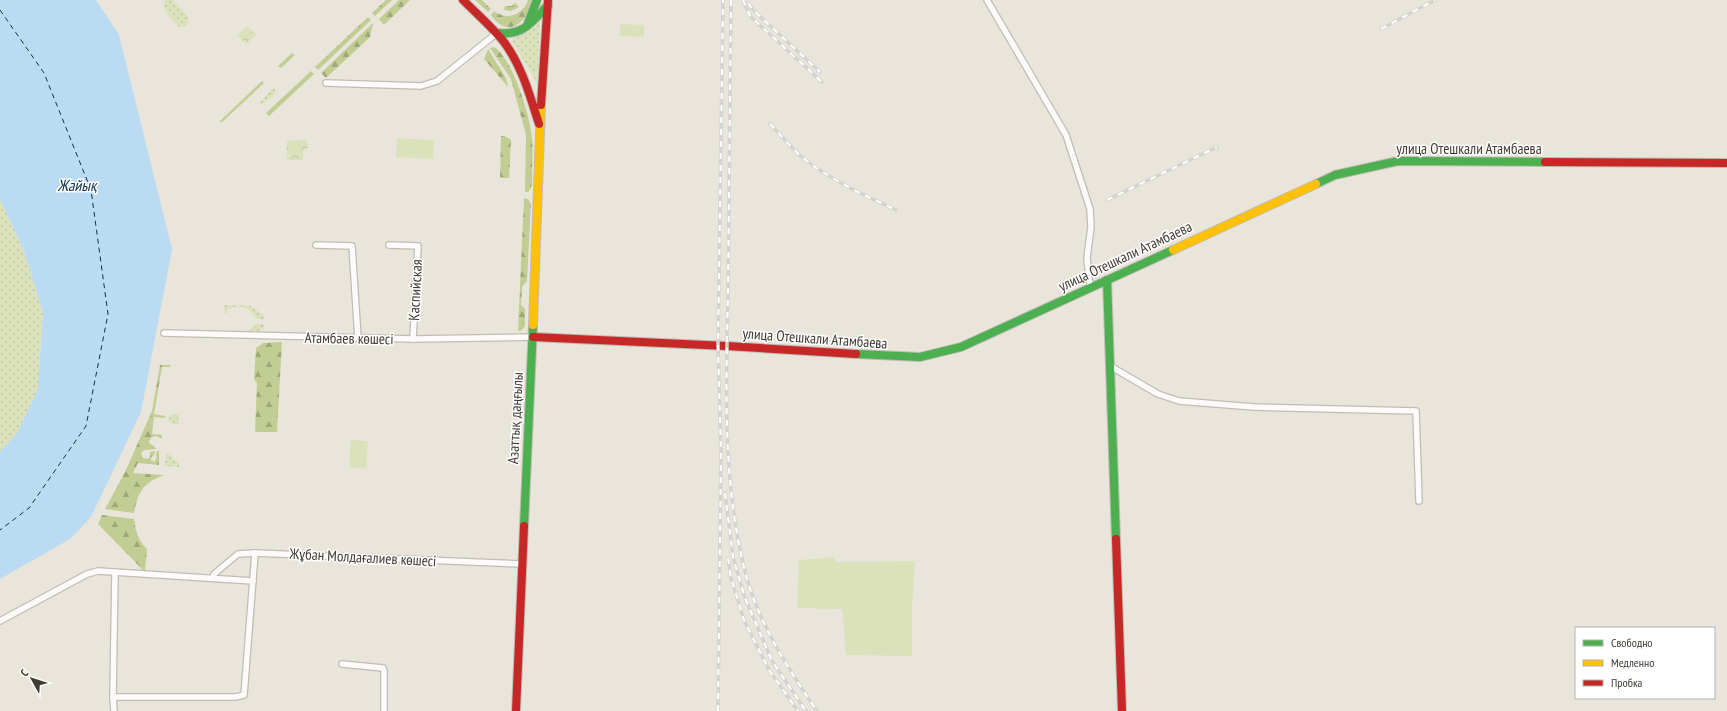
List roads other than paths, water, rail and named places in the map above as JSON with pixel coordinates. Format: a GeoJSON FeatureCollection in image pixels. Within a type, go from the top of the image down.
{"type":"FeatureCollection","features":[{"type":"Feature","properties":{"kind":"street"},"geometry":{"type":"LineString","coordinates":[[463,0],[497,33],[518,64],[527,85],[540,127]]}},
{"type":"Feature","properties":{"kind":"street"},"geometry":{"type":"LineString","coordinates":[[527,25],[537,0]]}},
{"type":"Feature","properties":{"kind":"street"},"geometry":{"type":"LineString","coordinates":[[987,0],[1066,135],[1090,210],[1091,227],[1087,258],[1090,287]]}},
{"type":"Feature","properties":{"kind":"street"},"geometry":{"type":"LineString","coordinates":[[326,84],[421,86],[437,81],[497,33],[510,34],[527,25],[548,2]]}},
{"type":"Feature","properties":{"kind":"street","name":"Азаттық даңғылы"},"geometry":{"type":"LineString","coordinates":[[516,711],[539,197],[540,127],[548,2]]}},
{"type":"Feature","properties":{"kind":"street","name":"улица Отешкали Атамбаева"},"geometry":{"type":"LineString","coordinates":[[533,337],[727,346],[883,357],[920,357],[961,347],[1335,175],[1398,161],[1727,164]]}},
{"type":"Feature","properties":{"kind":"street"},"geometry":{"type":"LineString","coordinates":[[316,245],[352,246],[358,338]]}},
{"type":"Feature","properties":{"kind":"street","name":"Каспийская"},"geometry":{"type":"LineString","coordinates":[[389,246],[418,246],[413,339]]}},
{"type":"Feature","properties":{"kind":"street"},"geometry":{"type":"LineString","coordinates":[[1107,280],[1122,711]]}},
{"type":"Feature","properties":{"kind":"street","name":"Атамбаев көшесі"},"geometry":{"type":"LineString","coordinates":[[164,334],[413,339],[533,337]]}},
{"type":"Feature","properties":{"kind":"street"},"geometry":{"type":"LineString","coordinates":[[1110,366],[1158,394],[1179,401],[1254,407],[1416,410],[1419,501]]}},
{"type":"Feature","properties":{"kind":"street"},"geometry":{"type":"LineString","coordinates":[[113,697],[235,697],[244,695],[255,553]]}},
{"type":"Feature","properties":{"kind":"street","name":"Жұбан Молдағалиев көшесі"},"geometry":{"type":"LineString","coordinates":[[213,578],[214,574],[238,554],[255,553],[522,564]]}},
{"type":"Feature","properties":{"kind":"street"},"geometry":{"type":"LineString","coordinates":[[0,621],[87,574],[98,571],[253,581]]}},
{"type":"Feature","properties":{"kind":"street"},"geometry":{"type":"LineString","coordinates":[[114,711],[115,572]]}},
{"type":"Feature","properties":{"kind":"street"},"geometry":{"type":"LineString","coordinates":[[342,664],[383,668],[384,711]]}},
{"type":"Feature","properties":{"kind":"water","name":"Жайық"},"geometry":{"type":"Polygon","coordinates":[[[0,0],[96,0],[119,35],[172,249],[141,412],[91,517],[70,539],[0,579],[0,452],[17,433],[38,389],[43,313],[24,251],[0,199],[0,0]]]}},
{"type":"Feature","properties":{"kind":"railway"},"geometry":{"type":"LineString","coordinates":[[718,711],[721,453],[718,346],[723,0]]}},
{"type":"Feature","properties":{"kind":"railway"},"geometry":{"type":"LineString","coordinates":[[731,0],[727,437],[733,509],[747,579],[760,614],[786,664],[817,711]]}},
{"type":"Feature","properties":{"kind":"railway"},"geometry":{"type":"LineString","coordinates":[[743,0],[750,16],[822,82]]}},
{"type":"Feature","properties":{"kind":"railway"},"geometry":{"type":"LineString","coordinates":[[1381,29],[1435,0]]}},
{"type":"Feature","properties":{"kind":"railway"},"geometry":{"type":"LineString","coordinates":[[748,3],[753,10],[820,72]]}},
{"type":"Feature","properties":{"kind":"railway"},"geometry":{"type":"LineString","coordinates":[[770,124],[794,150],[824,173],[896,210]]}},
{"type":"Feature","properties":{"kind":"railway"},"geometry":{"type":"LineString","coordinates":[[1107,200],[1217,147]]}},
{"type":"Feature","properties":{"kind":"railway"},"geometry":{"type":"LineString","coordinates":[[725,493],[733,557],[745,598],[772,661],[806,711]]}},
{"type":"Feature","properties":{"kind":"railway"},"geometry":{"type":"LineString","coordinates":[[728,558],[731,578],[744,620],[769,670],[798,711]]}}]}
